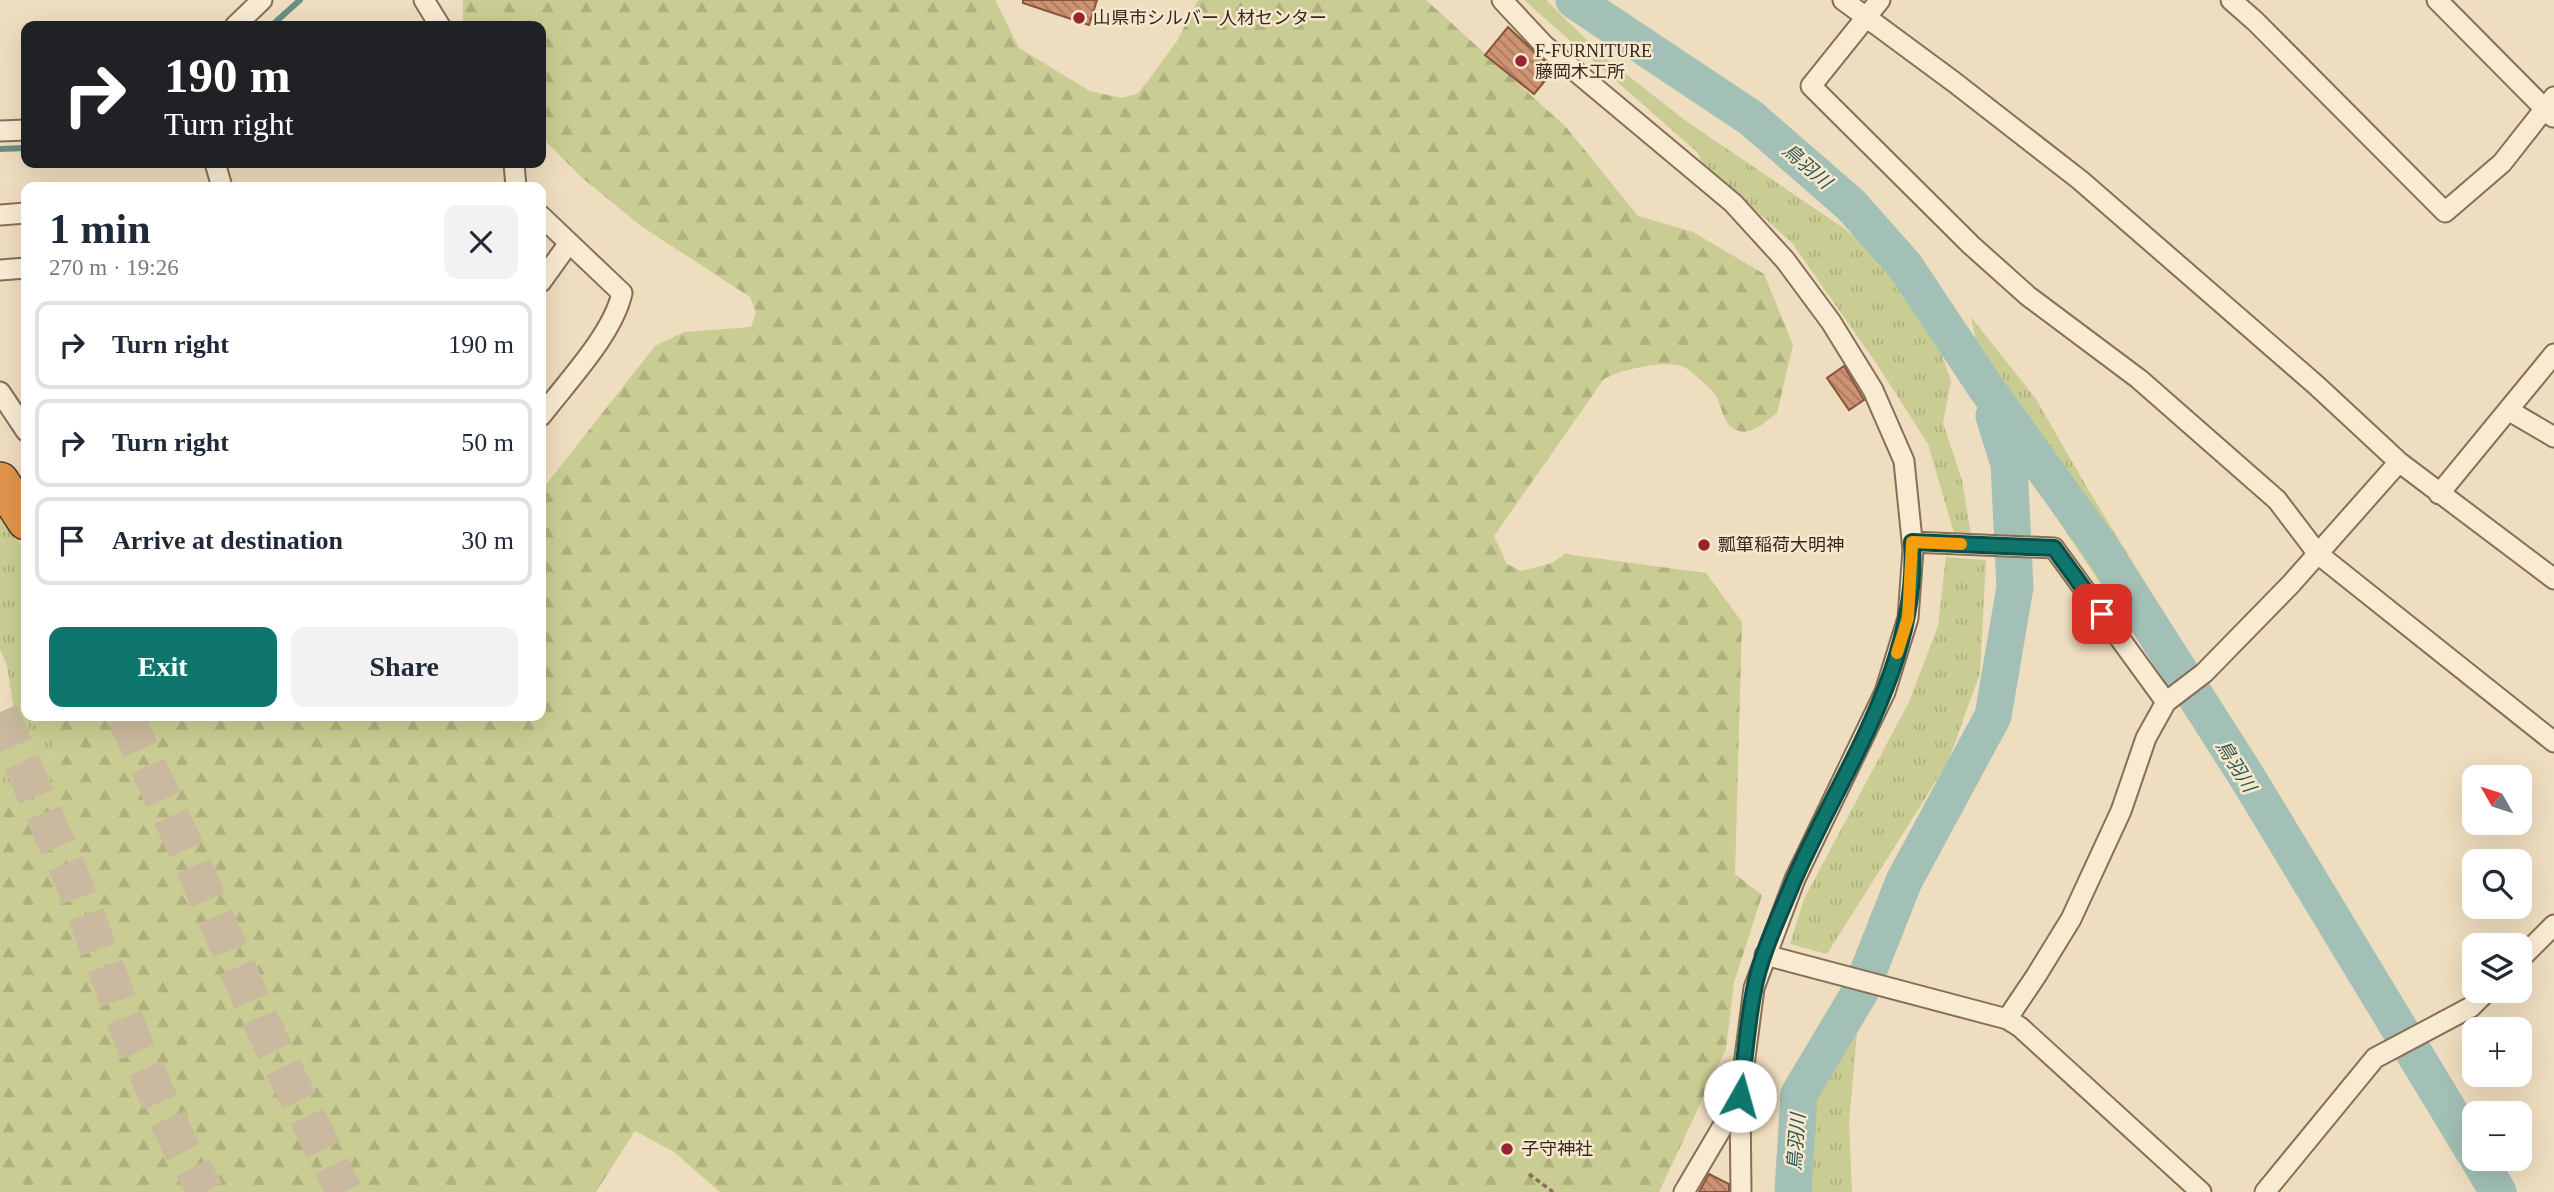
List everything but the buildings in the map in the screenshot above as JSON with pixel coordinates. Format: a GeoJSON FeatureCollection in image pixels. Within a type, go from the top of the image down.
{"type":"FeatureCollection","features":[{"type":"Feature","properties":{"kind":"highway"},"geometry":{"type":"LineString","coordinates":[[0,481],[21,514]]}},
{"type":"Feature","properties":{"kind":"street"},"geometry":{"type":"LineString","coordinates":[[240,21],[262,0]]}},
{"type":"Feature","properties":{"kind":"street"},"geometry":{"type":"LineString","coordinates":[[424,0],[437,21]]}},
{"type":"Feature","properties":{"kind":"street"},"geometry":{"type":"LineString","coordinates":[[1502,0],[1544,45],[1733,203],[1785,260],[1831,321],[1873,390],[1904,461],[1912,542],[1908,618],[1885,692],[1795,879],[1754,989],[1740,1096],[1741,1192]]}},
{"type":"Feature","properties":{"kind":"street"},"geometry":{"type":"LineString","coordinates":[[1843,0],[2080,180],[2316,385],[2399,462],[2554,579]]}},
{"type":"Feature","properties":{"kind":"street"},"geometry":{"type":"LineString","coordinates":[[1880,0],[1811,86],[1971,245],[2028,296],[2139,379],[2277,500],[2318,554],[2554,742]]}},
{"type":"Feature","properties":{"kind":"street"},"geometry":{"type":"LineString","coordinates":[[2231,0],[2445,212],[2502,163],[2551,108],[2437,0]]}},
{"type":"Feature","properties":{"kind":"street"},"geometry":{"type":"LineString","coordinates":[[0,131],[21,130]]}},
{"type":"Feature","properties":{"kind":"street"},"geometry":{"type":"LineString","coordinates":[[0,215],[21,213]]}},
{"type":"Feature","properties":{"kind":"street"},"geometry":{"type":"LineString","coordinates":[[546,221],[622,293],[618,309],[605,332],[546,409]]}},
{"type":"Feature","properties":{"kind":"street"},"geometry":{"type":"LineString","coordinates":[[546,275],[569,243]]}},
{"type":"Feature","properties":{"kind":"street"},"geometry":{"type":"LineString","coordinates":[[0,270],[21,268]]}},
{"type":"Feature","properties":{"kind":"street"},"geometry":{"type":"LineString","coordinates":[[2440,495],[2554,354]]}},
{"type":"Feature","properties":{"kind":"street"},"geometry":{"type":"LineString","coordinates":[[0,392],[21,424]]}},
{"type":"Feature","properties":{"kind":"street"},"geometry":{"type":"LineString","coordinates":[[2508,410],[2554,437]]}},
{"type":"Feature","properties":{"kind":"street"},"geometry":{"type":"LineString","coordinates":[[2007,1019],[2071,919],[2122,811],[2146,738],[2166,702],[2204,673],[2318,554],[2399,462]]}},
{"type":"Feature","properties":{"kind":"street"},"geometry":{"type":"LineString","coordinates":[[1912,542],[2054,548],[2166,702]]}},
{"type":"Feature","properties":{"kind":"street"},"geometry":{"type":"LineString","coordinates":[[2532,947],[2554,925]]}},
{"type":"Feature","properties":{"kind":"street"},"geometry":{"type":"LineString","coordinates":[[1768,956],[2007,1019],[2020,1027],[2201,1192]]}},
{"type":"Feature","properties":{"kind":"street"},"geometry":{"type":"LineString","coordinates":[[2265,1192],[2375,1058],[2475,1003]]}},
{"type":"Feature","properties":{"kind":"street"},"geometry":{"type":"LineString","coordinates":[[1684,1192],[1740,1096]]}},
{"type":"Feature","properties":{"kind":"path"},"geometry":{"type":"LineString","coordinates":[[1529,1174],[1553,1192]]}},
{"type":"Feature","properties":{"kind":"green space"},"geometry":{"type":"Polygon","coordinates":[[[463,0],[995,0],[1019,48],[1090,91],[1121,98],[1137,94],[1147,82],[1177,41],[1198,0],[1426,0],[1566,127],[1638,216],[1693,232],[1764,274],[1793,345],[1777,413],[1755,429],[1744,432],[1734,429],[1727,421],[1714,393],[1684,367],[1676,365],[1631,369],[1604,379],[1494,536],[1507,564],[1521,571],[1552,563],[1565,554],[1706,573],[1742,622],[1735,874],[1762,895],[1734,983],[1726,1049],[1659,1192],[720,1192],[674,1152],[635,1131],[596,1192],[0,1192],[0,794],[50,785],[54,721],[546,721],[546,485],[655,346],[684,332],[751,327],[756,312],[750,297],[641,226],[580,176],[546,141],[546,21],[463,21],[463,0]]]}},
{"type":"Feature","properties":{"kind":"green space"},"geometry":{"type":"Polygon","coordinates":[[[1524,0],[1546,0],[1603,56],[1686,121],[1845,229],[1888,267],[1942,355],[1951,381],[1943,423],[1962,480],[1971,535],[1954,533],[1928,444],[1876,363],[1792,243],[1701,161],[1698,153],[1524,0]]]}},
{"type":"Feature","properties":{"kind":"green space"},"geometry":{"type":"Polygon","coordinates":[[[1971,317],[2036,399],[2194,662],[2167,684],[2054,514],[2020,409],[1977,348],[1971,317]]]}},
{"type":"Feature","properties":{"kind":"green space"},"geometry":{"type":"Polygon","coordinates":[[[0,512],[21,544],[21,721],[54,721],[50,785],[0,794],[0,716],[14,710],[7,665],[0,650],[0,512]]]}},
{"type":"Feature","properties":{"kind":"green space"},"geometry":{"type":"Polygon","coordinates":[[[1946,557],[1986,560],[1980,673],[1948,762],[1827,954],[1790,944],[1804,899],[1909,702],[1938,626],[1946,557]]]}},
{"type":"Feature","properties":{"kind":"green space"},"geometry":{"type":"Polygon","coordinates":[[[1859,1010],[1849,1123],[1852,1192],[1808,1192],[1808,1140],[1816,1085],[1830,1048],[1859,1010]]]}},
{"type":"Feature","properties":{"kind":"waterway"},"geometry":{"type":"LineString","coordinates":[[277,21],[300,0]]}},
{"type":"Feature","properties":{"kind":"waterway","name":"鳥羽川"},"geometry":{"type":"LineString","coordinates":[[1574,0],[1751,118],[1851,205],[1905,266],[1986,388],[2101,548],[2247,777],[2462,1132]]}},
{"type":"Feature","properties":{"kind":"waterway"},"geometry":{"type":"LineString","coordinates":[[0,149],[21,148]]}},
{"type":"Feature","properties":{"kind":"waterway","name":"鳥羽川"},"geometry":{"type":"LineString","coordinates":[[1793,1192],[1799,1094],[1860,992],[1904,881],[1993,716],[2015,587],[2009,464],[1994,416]]}},
{"type":"Feature","properties":{"kind":"waterway","name":"鳥羽川"},"geometry":{"type":"LineString","coordinates":[[2486,1171],[2498,1192]]}},
{"type":"Feature","properties":{"kind":"tunnel"},"geometry":{"type":"LineString","coordinates":[[0,712],[75,886],[136,1048],[179,1144],[206,1192]]}},
{"type":"Feature","properties":{"kind":"tunnel"},"geometry":{"type":"LineString","coordinates":[[127,721],[259,1018],[344,1192]]}},
{"type":"Feature","properties":{"kind":"slow traffic"},"geometry":{"type":"LineString","coordinates":[[1897,653],[1908,618],[1912,542],[1961,544]]}},
{"type":"Feature","properties":{"kind":"place","name":"山県市シルバー人材センター"},"geometry":{"type":"Point","coordinates":[1079,18]}},
{"type":"Feature","properties":{"kind":"place","name":"F-FURNITURE 藤岡木工所"},"geometry":{"type":"Point","coordinates":[1521,61]}},
{"type":"Feature","properties":{"kind":"place","name":"瓢箪稲荷大明神"},"geometry":{"type":"Point","coordinates":[1704,545]}},
{"type":"Feature","properties":{"kind":"place","name":"子守神社"},"geometry":{"type":"Point","coordinates":[1507,1149]}},
{"type":"Feature","properties":{"kind":"route"},"geometry":{"type":"LineString","coordinates":[[1740,1096],[1754,989],[1765,955],[1795,879],[1885,692],[1908,618],[1912,542],[2054,548],[2102,614]]}}]}
